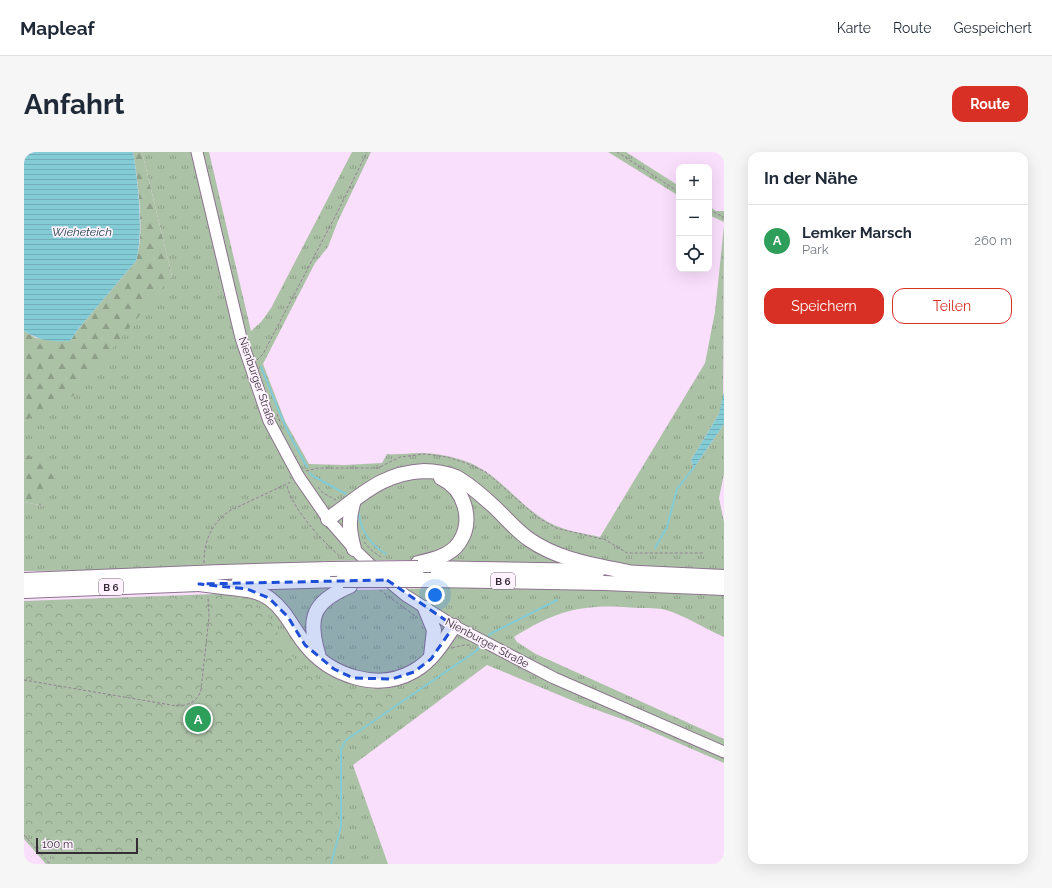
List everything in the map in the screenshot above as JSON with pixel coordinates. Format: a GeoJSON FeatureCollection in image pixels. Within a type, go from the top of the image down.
{"type":"FeatureCollection","features":[{"type":"Feature","properties":{"kind":"highway"},"geometry":{"type":"LineString","coordinates":[[416,566],[433,560],[450,551],[458,544],[466,519],[463,500],[457,490],[449,482],[428,471]]}},
{"type":"Feature","properties":{"kind":"highway"},"geometry":{"type":"LineString","coordinates":[[328,519],[391,476],[409,472],[428,471],[446,473],[469,485],[491,504],[519,532],[543,548],[573,559],[628,572]]}},
{"type":"Feature","properties":{"kind":"highway"},"geometry":{"type":"LineString","coordinates":[[349,504],[349,529],[358,544]]}},
{"type":"Feature","properties":{"kind":"highway","name":"B 6"},"geometry":{"type":"LineString","coordinates":[[223,580],[330,569],[385,570],[416,566],[628,572],[721,582]]}},
{"type":"Feature","properties":{"kind":"highway","name":"B 6"},"geometry":{"type":"LineString","coordinates":[[24,580],[223,580],[346,583],[385,570],[431,580],[721,582]]}},
{"type":"Feature","properties":{"kind":"highway"},"geometry":{"type":"LineString","coordinates":[[203,588],[223,580],[269,598],[279,607],[305,645],[334,669],[353,678],[375,680],[392,679],[414,672],[431,659],[454,626]]}},
{"type":"Feature","properties":{"kind":"highway"},"geometry":{"type":"LineString","coordinates":[[319,657],[313,632],[313,621],[316,610],[323,600],[346,583]]}},
{"type":"Feature","properties":{"kind":"highway","name":"B 6"},"geometry":{"type":"LineString","coordinates":[[24,591],[203,588]]}},
{"type":"Feature","properties":{"kind":"highway"},"geometry":{"type":"LineString","coordinates":[[425,608],[434,630],[431,659]]}},
{"type":"Feature","properties":{"kind":"street","name":"Nienburger Straße"},"geometry":{"type":"LineString","coordinates":[[197,152],[249,364],[269,420],[328,519],[358,544],[380,574],[405,596],[454,626],[554,678],[724,752]]}},
{"type":"Feature","properties":{"kind":"path"},"geometry":{"type":"LineString","coordinates":[[255,362],[267,348],[367,152]]}},
{"type":"Feature","properties":{"kind":"path"},"geometry":{"type":"LineString","coordinates":[[616,152],[676,190]]}},
{"type":"Feature","properties":{"kind":"path"},"geometry":{"type":"LineString","coordinates":[[712,211],[724,217]]}},
{"type":"Feature","properties":{"kind":"path"},"geometry":{"type":"LineString","coordinates":[[276,413],[283,427]]}},
{"type":"Feature","properties":{"kind":"path"},"geometry":{"type":"LineString","coordinates":[[204,565],[206,541],[222,517],[229,511],[287,485],[302,474],[318,468],[378,468],[400,458],[425,454],[447,457],[466,462],[486,472],[537,517],[556,528],[606,540],[627,554],[704,553]]}},
{"type":"Feature","properties":{"kind":"path"},"geometry":{"type":"LineString","coordinates":[[313,483],[323,492],[335,499],[349,504]]}},
{"type":"Feature","properties":{"kind":"path"},"geometry":{"type":"LineString","coordinates":[[358,544],[370,549],[385,570]]}},
{"type":"Feature","properties":{"kind":"path"},"geometry":{"type":"LineString","coordinates":[[24,680],[177,706],[186,705],[193,702],[199,696],[201,690],[209,617],[203,588]]}},
{"type":"Feature","properties":{"kind":"path"},"geometry":{"type":"LineString","coordinates":[[24,835],[50,864]]}},
{"type":"Feature","properties":{"kind":"highlighted area"},"geometry":{"type":"Polygon","coordinates":[[[387,580],[454,626],[431,659],[414,672],[392,679],[353,678],[334,669],[305,645],[288,617],[269,598],[247,589],[199,584],[387,580]]]}},
{"type":"Feature","properties":{"kind":"green space"},"geometry":{"type":"Polygon","coordinates":[[[133,152],[142,152],[172,276],[74,395],[24,421],[24,331],[36,338],[70,341],[79,328],[136,261],[140,236],[140,207],[133,152]]]}},
{"type":"Feature","properties":{"kind":"green space"},"geometry":{"type":"Polygon","coordinates":[[[142,152],[209,152],[251,331],[261,322],[271,308],[352,152],[371,152],[338,221],[328,247],[315,263],[263,364],[285,421],[309,464],[345,465],[382,463],[387,454],[426,453],[454,458],[477,466],[488,473],[527,507],[548,522],[567,530],[600,537],[705,363],[715,312],[724,226],[723,404],[719,414],[691,460],[694,468],[724,424],[724,474],[719,498],[724,522],[724,637],[666,610],[603,606],[573,610],[559,614],[544,620],[514,637],[517,642],[536,654],[724,739],[724,763],[630,722],[583,705],[487,665],[353,765],[388,864],[46,864],[24,839],[24,601],[215,594],[211,570],[24,571],[24,502],[44,506],[29,457],[24,453],[24,421],[33,415],[172,276],[142,152]],[[408,560],[321,561],[354,590],[440,588],[408,560]]]}},
{"type":"Feature","properties":{"kind":"green space"},"geometry":{"type":"Polygon","coordinates":[[[608,152],[626,152],[676,184],[676,194],[608,152]]]}},
{"type":"Feature","properties":{"kind":"green space"},"geometry":{"type":"Polygon","coordinates":[[[712,208],[716,211],[724,211],[724,222],[712,216],[712,208]]]}},
{"type":"Feature","properties":{"kind":"green space"},"geometry":{"type":"Polygon","coordinates":[[[24,453],[58,473],[44,506],[24,502],[24,453]]]}},
{"type":"Feature","properties":{"kind":"green space"},"geometry":{"type":"Polygon","coordinates":[[[227,596],[249,602],[267,614],[298,664],[325,685],[353,694],[381,696],[421,686],[339,742],[337,754],[338,824],[329,864],[60,864],[24,823],[24,603],[227,596]]]}},
{"type":"Feature","properties":{"kind":"water","name":"Wieheteich"},"geometry":{"type":"Polygon","coordinates":[[[24,152],[133,152],[137,177],[140,222],[140,237],[136,261],[79,328],[70,341],[46,340],[35,337],[24,331],[24,152]]]}},
{"type":"Feature","properties":{"kind":"water"},"geometry":{"type":"Polygon","coordinates":[[[724,392],[724,424],[694,468],[691,460],[719,414],[724,392]]]}},
{"type":"Feature","properties":{"kind":"waterway"},"geometry":{"type":"LineString","coordinates":[[261,367],[286,428],[307,467]]}},
{"type":"Feature","properties":{"kind":"waterway"},"geometry":{"type":"LineString","coordinates":[[655,548],[667,527],[677,489],[695,466]]}},
{"type":"Feature","properties":{"kind":"waterway"},"geometry":{"type":"LineString","coordinates":[[310,473],[346,494]]}},
{"type":"Feature","properties":{"kind":"waterway"},"geometry":{"type":"LineString","coordinates":[[359,514],[364,532],[371,542],[386,554]]}},
{"type":"Feature","properties":{"kind":"waterway"},"geometry":{"type":"LineString","coordinates":[[487,639],[490,634],[557,600]]}},
{"type":"Feature","properties":{"kind":"waterway"},"geometry":{"type":"LineString","coordinates":[[331,864],[341,827],[341,749],[346,740],[476,651],[481,645]]}},
{"type":"Feature","properties":{"kind":"place","name":"Lemker Marsch"},"geometry":{"type":"Point","coordinates":[198,719]}}]}
